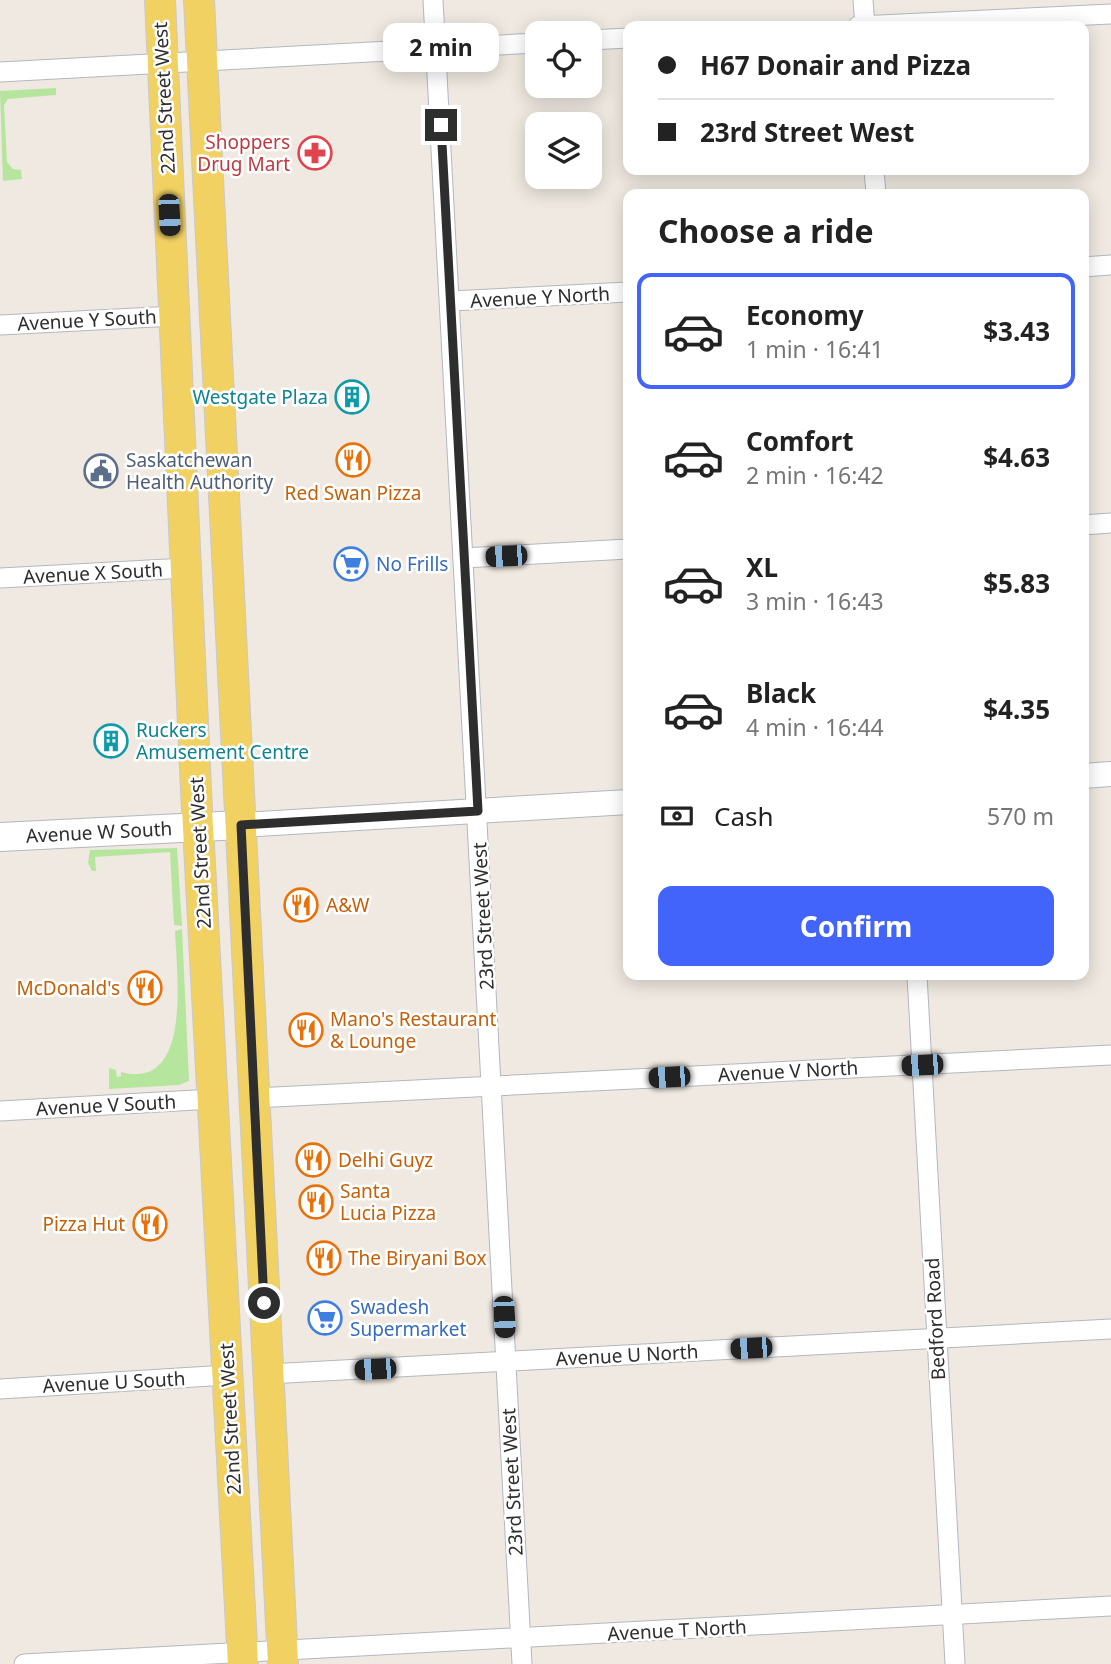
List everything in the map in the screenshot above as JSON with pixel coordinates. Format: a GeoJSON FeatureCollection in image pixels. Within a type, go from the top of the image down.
{"type":"FeatureCollection","features":[{"type":"Feature","properties":{"kind":"main road","name":"22nd Street West"},"geometry":{"type":"LineString","coordinates":[[160,0],[198,827],[243,1659]]}},
{"type":"Feature","properties":{"kind":"main road","name":"22nd Street West"},"geometry":{"type":"LineString","coordinates":[[199,0],[282,1657]]}},
{"type":"Feature","properties":{"kind":"main road","name":"Avenue W South"},"geometry":{"type":"LineString","coordinates":[[0,837],[241,825]]}},
{"type":"Feature","properties":{"kind":"street","name":"23rd Street West"},"geometry":{"type":"LineString","coordinates":[[433,0],[522,1664]]}},
{"type":"Feature","properties":{"kind":"street"},"geometry":{"type":"LineString","coordinates":[[863,0],[865,21]]}},
{"type":"Feature","properties":{"kind":"street"},"geometry":{"type":"LineString","coordinates":[[960,21],[1111,13]]}},
{"type":"Feature","properties":{"kind":"street"},"geometry":{"type":"LineString","coordinates":[[602,39],[623,38]]}},
{"type":"Feature","properties":{"kind":"street"},"geometry":{"type":"LineString","coordinates":[[0,72],[525,44]]}},
{"type":"Feature","properties":{"kind":"street"},"geometry":{"type":"LineString","coordinates":[[1089,267],[1111,265]]}},
{"type":"Feature","properties":{"kind":"street","name":"Avenue Y North"},"geometry":{"type":"LineString","coordinates":[[451,302],[623,292]]}},
{"type":"Feature","properties":{"kind":"street","name":"Avenue Y South"},"geometry":{"type":"LineString","coordinates":[[0,325],[174,316]]}},
{"type":"Feature","properties":{"kind":"street"},"geometry":{"type":"LineString","coordinates":[[1089,524],[1111,523]]}},
{"type":"Feature","properties":{"kind":"street"},"geometry":{"type":"LineString","coordinates":[[463,558],[623,549]]}},
{"type":"Feature","properties":{"kind":"street","name":"Avenue X South"},"geometry":{"type":"LineString","coordinates":[[0,578],[186,568]]}},
{"type":"Feature","properties":{"kind":"street"},"geometry":{"type":"LineString","coordinates":[[1089,776],[1111,774]]}},
{"type":"Feature","properties":{"kind":"street"},"geometry":{"type":"LineString","coordinates":[[241,825],[623,802]]}},
{"type":"Feature","properties":{"kind":"street","name":"Bedford Road"},"geometry":{"type":"LineString","coordinates":[[917,980],[955,1664]]}},
{"type":"Feature","properties":{"kind":"street","name":"Avenue V North"},"geometry":{"type":"LineString","coordinates":[[254,1098],[1111,1055]]}},
{"type":"Feature","properties":{"kind":"street","name":"Avenue V South"},"geometry":{"type":"LineString","coordinates":[[0,1111],[213,1099]]}},
{"type":"Feature","properties":{"kind":"street","name":"Avenue U North"},"geometry":{"type":"LineString","coordinates":[[268,1374],[1111,1329]]}},
{"type":"Feature","properties":{"kind":"street","name":"Avenue U South"},"geometry":{"type":"LineString","coordinates":[[0,1389],[227,1375]]}},
{"type":"Feature","properties":{"kind":"street","name":"Avenue T North"},"geometry":{"type":"LineString","coordinates":[[24,1664],[282,1657],[521,1638],[1111,1606]]}},
{"type":"Feature","properties":{"kind":"green space"},"geometry":{"type":"Polygon","coordinates":[[[56,88],[56,95],[8,99],[4,105],[7,162],[13,169],[21,170],[22,179],[3,181],[0,91],[56,88]]]}},
{"type":"Feature","properties":{"kind":"green space"},"geometry":{"type":"Polygon","coordinates":[[[177,848],[182,926],[174,925],[170,852],[95,857],[96,871],[92,871],[88,863],[90,850],[177,848]]]}},
{"type":"Feature","properties":{"kind":"green space"},"geometry":{"type":"Polygon","coordinates":[[[182,929],[189,1081],[179,1085],[109,1089],[109,1068],[116,1070],[117,1077],[121,1076],[121,1072],[144,1073],[160,1064],[170,1046],[176,1023],[178,998],[175,931],[182,929]]]}},
{"type":"Feature","properties":{"kind":"place","name":"Shoppers Drug Mart"},"geometry":{"type":"Point","coordinates":[315,153]}},
{"type":"Feature","properties":{"kind":"place","name":"Westgate Plaza"},"geometry":{"type":"Point","coordinates":[352,397]}},
{"type":"Feature","properties":{"kind":"place","name":"Red Swan Pizza"},"geometry":{"type":"Point","coordinates":[353,460]}},
{"type":"Feature","properties":{"kind":"place","name":"Saskatchewan Health Authority"},"geometry":{"type":"Point","coordinates":[101,471]}},
{"type":"Feature","properties":{"kind":"place","name":"No Frills"},"geometry":{"type":"Point","coordinates":[351,564]}},
{"type":"Feature","properties":{"kind":"place","name":"Ruckers Amusement Centre"},"geometry":{"type":"Point","coordinates":[111,741]}},
{"type":"Feature","properties":{"kind":"place","name":"A&W"},"geometry":{"type":"Point","coordinates":[301,905]}},
{"type":"Feature","properties":{"kind":"place","name":"McDonald's"},"geometry":{"type":"Point","coordinates":[145,988]}},
{"type":"Feature","properties":{"kind":"place","name":"Mano's Restaurant & Lounge"},"geometry":{"type":"Point","coordinates":[306,1030]}},
{"type":"Feature","properties":{"kind":"place","name":"Delhi Guyz"},"geometry":{"type":"Point","coordinates":[313,1160]}},
{"type":"Feature","properties":{"kind":"place","name":"Santa Lucia Pizza"},"geometry":{"type":"Point","coordinates":[316,1202]}},
{"type":"Feature","properties":{"kind":"place","name":"Pizza Hut"},"geometry":{"type":"Point","coordinates":[150,1224]}},
{"type":"Feature","properties":{"kind":"place","name":"The Biryani Box"},"geometry":{"type":"Point","coordinates":[324,1258]}},
{"type":"Feature","properties":{"kind":"place","name":"Swadesh Supermarket"},"geometry":{"type":"Point","coordinates":[325,1318]}},
{"type":"Feature","properties":{"kind":"route"},"geometry":{"type":"LineString","coordinates":[[264,1303],[241,825],[478,811],[441,125]]}}]}
